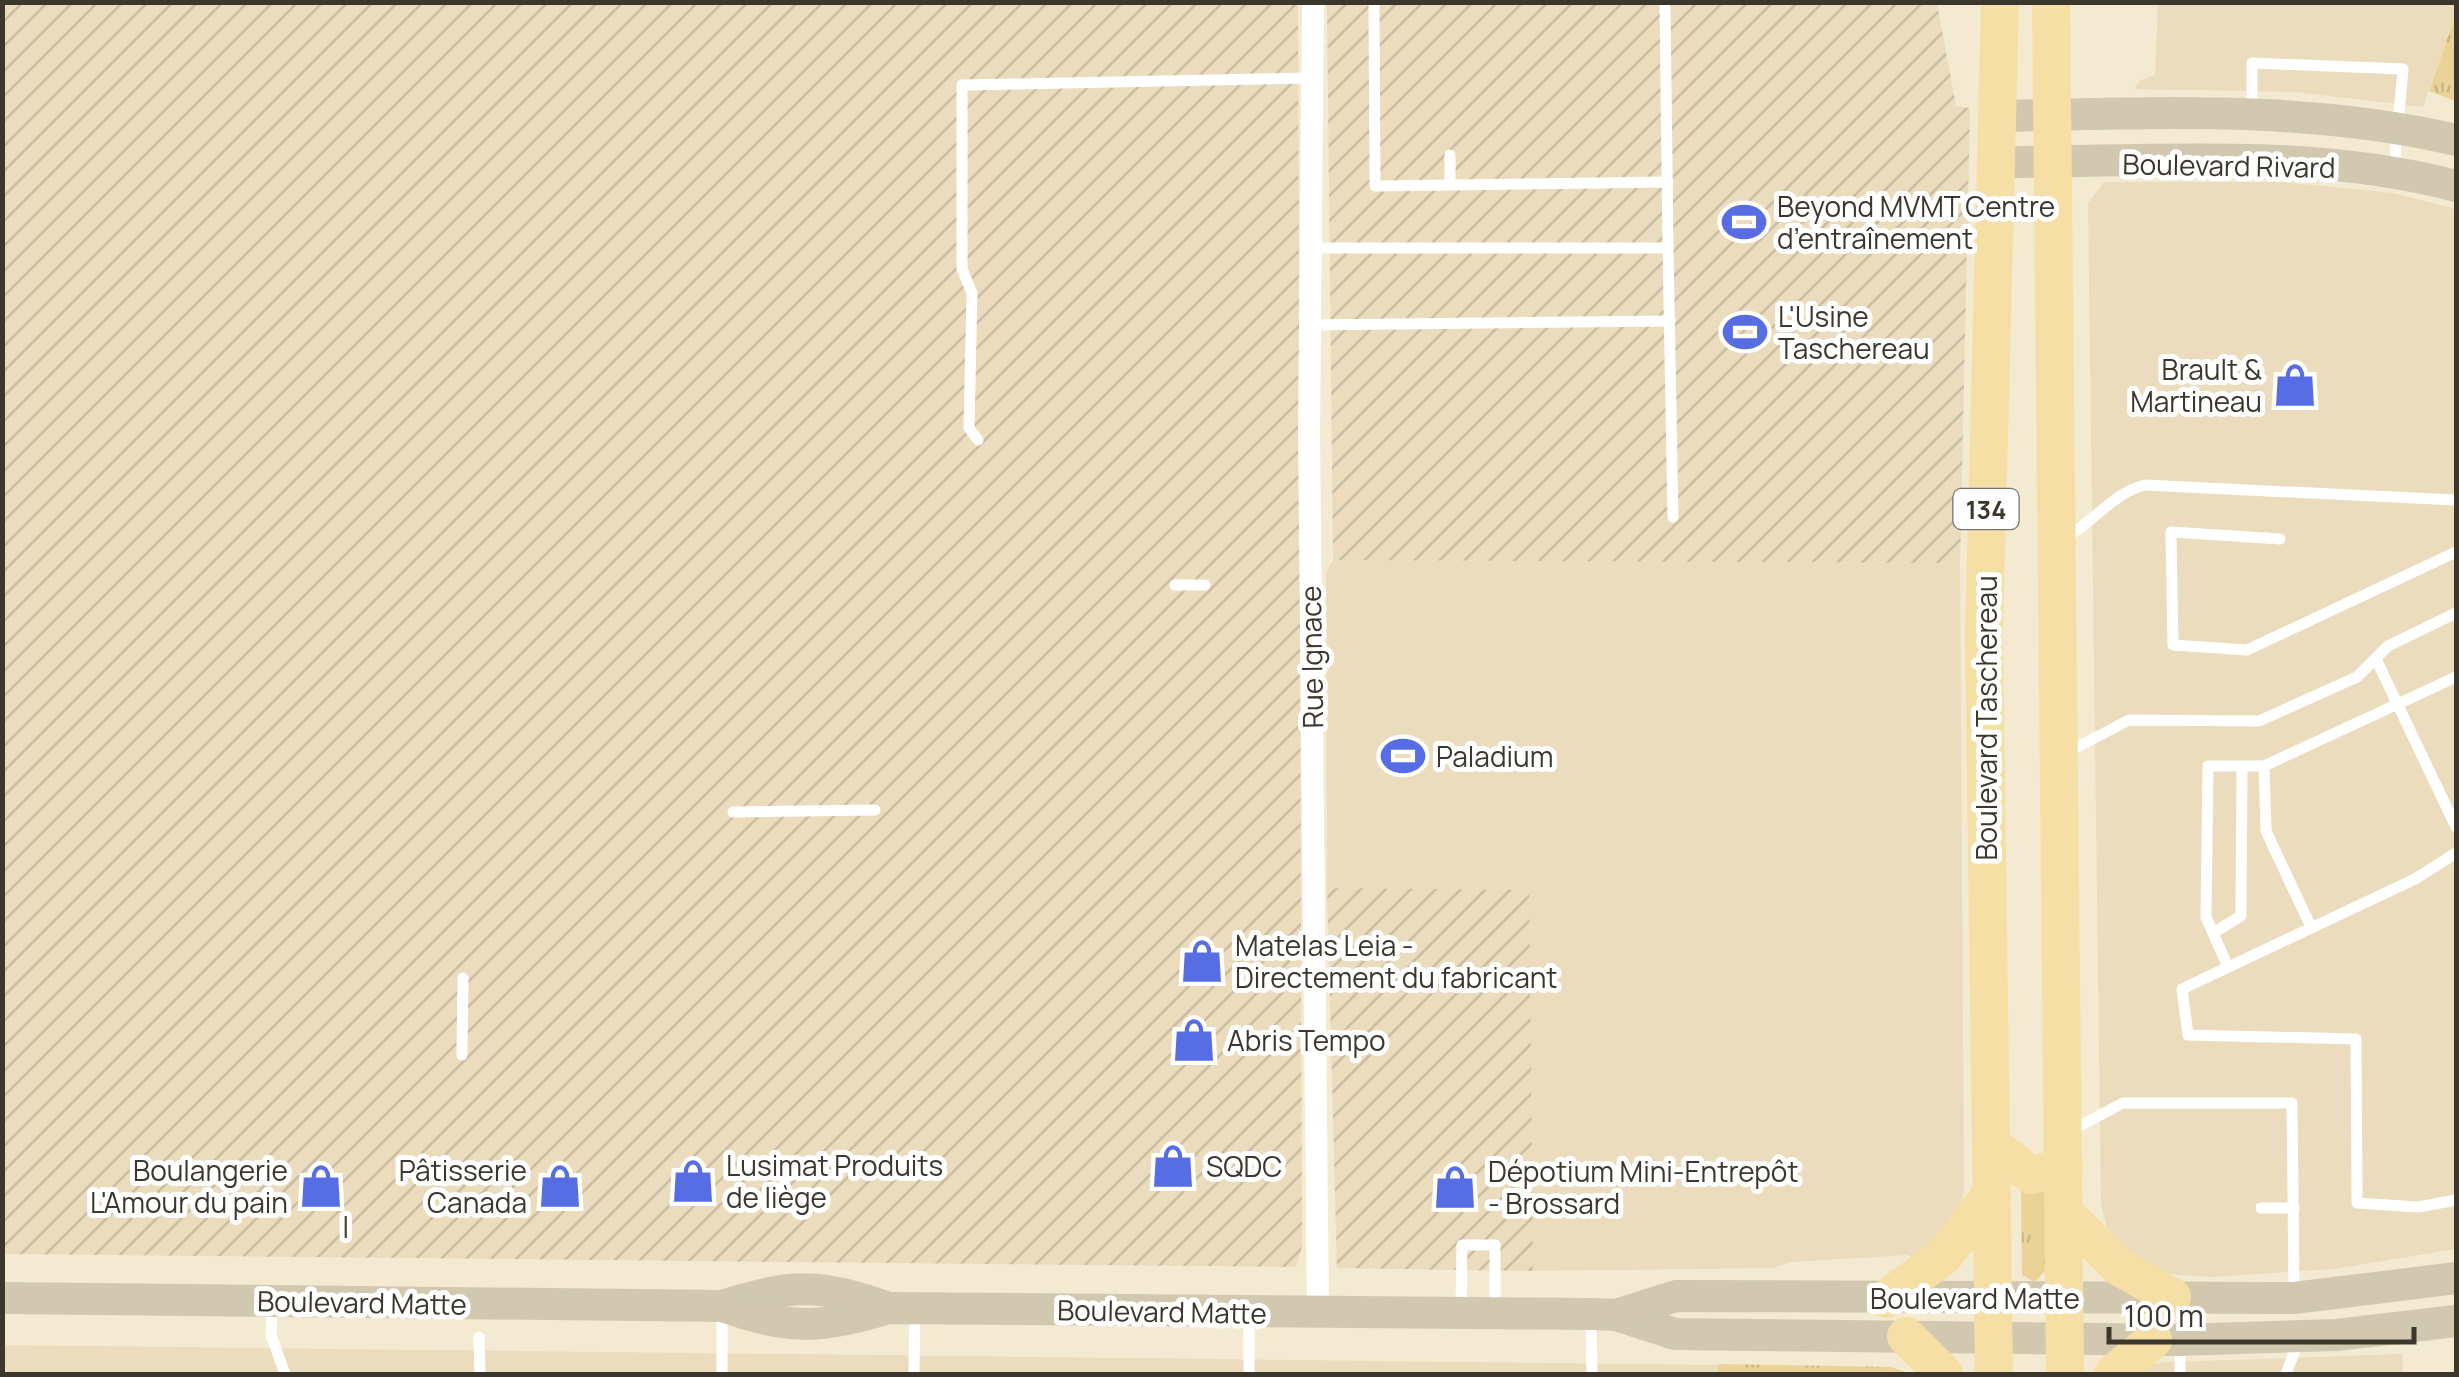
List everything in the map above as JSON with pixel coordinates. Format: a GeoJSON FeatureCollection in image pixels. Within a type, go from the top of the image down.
{"type":"FeatureCollection","features":[{"type":"Feature","properties":{"kind":"main road","name":"Boulevard Taschereau"},"geometry":{"type":"LineString","coordinates":[[1994,1374],[1984,634],[1999,162],[2000,2]]}},
{"type":"Feature","properties":{"kind":"main road","name":"134"},"geometry":{"type":"LineString","coordinates":[[2051,2],[2065,1374]]}},
{"type":"Feature","properties":{"kind":"main road","name":"Boulevard Rivard"},"geometry":{"type":"LineString","coordinates":[[2000,116],[2252,113],[2400,128],[2456,140]]}},
{"type":"Feature","properties":{"kind":"main road","name":"Boulevard Rivard"},"geometry":{"type":"LineString","coordinates":[[1999,162],[2277,162],[2393,172],[2456,186]]}},
{"type":"Feature","properties":{"kind":"main road"},"geometry":{"type":"LineString","coordinates":[[1992,1144],[2031,1175],[2064,1151]]}},
{"type":"Feature","properties":{"kind":"main road"},"geometry":{"type":"LineString","coordinates":[[1886,1298],[1944,1256],[1992,1194]]}},
{"type":"Feature","properties":{"kind":"main road"},"geometry":{"type":"LineString","coordinates":[[2065,1213],[2125,1273],[2172,1297]]}},
{"type":"Feature","properties":{"kind":"main road","name":"Boulevard Matte"},"geometry":{"type":"LineString","coordinates":[[1604,1314],[1675,1334],[1906,1336],[2064,1299],[2294,1298],[2456,1278]]}},
{"type":"Feature","properties":{"kind":"main road","name":"Boulevard Matte"},"geometry":{"type":"LineString","coordinates":[[2,1298],[722,1306],[773,1324],[833,1325],[902,1308],[1604,1314],[1676,1296],[1886,1298],[1994,1318],[2064,1337],[2166,1340],[2298,1337],[2456,1321]]}},
{"type":"Feature","properties":{"kind":"main road"},"geometry":{"type":"LineString","coordinates":[[1906,1336],[1944,1374]]}},
{"type":"Feature","properties":{"kind":"main road"},"geometry":{"type":"LineString","coordinates":[[2112,1374],[2166,1340]]}},
{"type":"Feature","properties":{"kind":"street","name":"Rue Ignace"},"geometry":{"type":"LineString","coordinates":[[1313,2],[1310,325],[1318,1312]]}},
{"type":"Feature","properties":{"kind":"lane"},"geometry":{"type":"LineString","coordinates":[[1374,2],[1376,186],[1668,182]]}},
{"type":"Feature","properties":{"kind":"lane"},"geometry":{"type":"LineString","coordinates":[[1665,6],[1673,517]]}},
{"type":"Feature","properties":{"kind":"lane"},"geometry":{"type":"LineString","coordinates":[[2252,113],[2252,63],[2403,68],[2393,172]]}},
{"type":"Feature","properties":{"kind":"lane"},"geometry":{"type":"LineString","coordinates":[[978,440],[969,432],[972,293],[962,269],[962,85],[1313,78]]}},
{"type":"Feature","properties":{"kind":"lane"},"geometry":{"type":"LineString","coordinates":[[1450,155],[1450,185]]}},
{"type":"Feature","properties":{"kind":"lane"},"geometry":{"type":"LineString","coordinates":[[1311,248],[1668,248]]}},
{"type":"Feature","properties":{"kind":"lane"},"geometry":{"type":"LineString","coordinates":[[1310,325],[1670,321]]}},
{"type":"Feature","properties":{"kind":"lane"},"geometry":{"type":"LineString","coordinates":[[2059,541],[2088,526],[2134,488],[2191,486],[2456,500]]}},
{"type":"Feature","properties":{"kind":"lane"},"geometry":{"type":"LineString","coordinates":[[2280,539],[2172,532],[2172,645],[2247,650],[2456,552]]}},
{"type":"Feature","properties":{"kind":"lane"},"geometry":{"type":"LineString","coordinates":[[1174,586],[1205,585]]}},
{"type":"Feature","properties":{"kind":"lane"},"geometry":{"type":"LineString","coordinates":[[2060,757],[2120,722],[2259,721],[2358,676],[2395,642],[2456,613]]}},
{"type":"Feature","properties":{"kind":"lane"},"geometry":{"type":"LineString","coordinates":[[2376,658],[2456,827]]}},
{"type":"Feature","properties":{"kind":"lane"},"geometry":{"type":"LineString","coordinates":[[2228,967],[2206,917],[2208,766],[2264,766],[2456,678]]}},
{"type":"Feature","properties":{"kind":"lane"},"geometry":{"type":"LineString","coordinates":[[2213,933],[2242,916],[2242,766]]}},
{"type":"Feature","properties":{"kind":"lane"},"geometry":{"type":"LineString","coordinates":[[2264,766],[2266,831],[2311,928]]}},
{"type":"Feature","properties":{"kind":"lane"},"geometry":{"type":"LineString","coordinates":[[732,812],[875,810]]}},
{"type":"Feature","properties":{"kind":"lane"},"geometry":{"type":"LineString","coordinates":[[2456,853],[2416,879],[2182,989],[2188,1035],[2356,1038],[2357,1203],[2418,1207],[2456,1200]]}},
{"type":"Feature","properties":{"kind":"lane"},"geometry":{"type":"LineString","coordinates":[[462,1056],[464,978]]}},
{"type":"Feature","properties":{"kind":"lane"},"geometry":{"type":"LineString","coordinates":[[2064,1151],[2123,1103],[2292,1104],[2294,1298]]}},
{"type":"Feature","properties":{"kind":"lane"},"geometry":{"type":"LineString","coordinates":[[2261,1208],[2294,1208]]}},
{"type":"Feature","properties":{"kind":"lane"},"geometry":{"type":"LineString","coordinates":[[1461,1314],[1462,1245],[1494,1245],[1495,1314]]}},
{"type":"Feature","properties":{"kind":"lane"},"geometry":{"type":"LineString","coordinates":[[272,1301],[271,1336],[285,1374]]}},
{"type":"Feature","properties":{"kind":"lane"},"geometry":{"type":"LineString","coordinates":[[722,1306],[722,1374]]}},
{"type":"Feature","properties":{"kind":"lane"},"geometry":{"type":"LineString","coordinates":[[902,1308],[914,1374]]}},
{"type":"Feature","properties":{"kind":"lane"},"geometry":{"type":"LineString","coordinates":[[1249,1312],[1249,1374]]}},
{"type":"Feature","properties":{"kind":"lane"},"geometry":{"type":"LineString","coordinates":[[1592,1374],[1604,1314]]}},
{"type":"Feature","properties":{"kind":"lane"},"geometry":{"type":"LineString","coordinates":[[479,1337],[480,1374]]}},
{"type":"Feature","properties":{"kind":"lane"},"geometry":{"type":"LineString","coordinates":[[2286,1374],[2297,1352],[2298,1337]]}},
{"type":"Feature","properties":{"kind":"lane"},"geometry":{"type":"LineString","coordinates":[[2166,1340],[2180,1374]]}},
{"type":"Feature","properties":{"kind":"shaded area"},"geometry":{"type":"Polygon","coordinates":[[[3,3],[1298,3],[1302,1247],[1296,1267],[3,1254],[3,3]]]}},
{"type":"Feature","properties":{"kind":"shaded area"},"geometry":{"type":"Polygon","coordinates":[[[1327,3],[1937,3],[1956,106],[1970,108],[1960,563],[1333,560],[1327,3]]]}},
{"type":"Feature","properties":{"kind":"shaded area"},"geometry":{"type":"Polygon","coordinates":[[[2158,3],[2456,3],[2456,13],[2423,107],[2295,92],[2134,89],[2139,81],[2155,75],[2158,3]]]}},
{"type":"Feature","properties":{"kind":"shaded area"},"geometry":{"type":"Polygon","coordinates":[[[2104,182],[2283,182],[2393,193],[2456,209],[2456,1249],[2334,1269],[2211,1277],[2167,1274],[2138,1263],[2107,1229],[2101,1203],[2088,203],[2104,182]]]}},
{"type":"Feature","properties":{"kind":"shaded area"},"geometry":{"type":"Polygon","coordinates":[[[1333,560],[1960,563],[1964,1186],[1962,1207],[1919,1264],[1908,1255],[1791,1262],[1773,1268],[1533,1271],[1528,890],[1327,888],[1326,572],[1333,560]]]}},
{"type":"Feature","properties":{"kind":"shaded area"},"geometry":{"type":"Polygon","coordinates":[[[1327,888],[1529,890],[1533,1271],[1337,1268],[1327,888]]]}},
{"type":"Feature","properties":{"kind":"shaded area"},"geometry":{"type":"Polygon","coordinates":[[[3,1345],[1891,1367],[1911,1374],[3,1374],[3,1345]]]}},
{"type":"Feature","properties":{"kind":"shaded area"},"geometry":{"type":"Polygon","coordinates":[[[2402,1354],[2403,1374],[2128,1374],[2149,1364],[2169,1362],[2402,1354]]]}},
{"type":"Feature","properties":{"kind":"green space"},"geometry":{"type":"Polygon","coordinates":[[[2456,13],[2456,101],[2429,91],[2456,13]]]}},
{"type":"Feature","properties":{"kind":"green space"},"geometry":{"type":"Polygon","coordinates":[[[2021,1186],[2045,1192],[2046,1270],[2035,1282],[2022,1275],[2021,1186]]]}},
{"type":"Feature","properties":{"kind":"green space"},"geometry":{"type":"Polygon","coordinates":[[[1719,1364],[1891,1367],[1911,1374],[1716,1374],[1719,1364]]]}},
{"type":"Feature","properties":{"kind":"place","name":"Beyond MVMT Centre d’entraînement"},"geometry":{"type":"Point","coordinates":[1744,222]}},
{"type":"Feature","properties":{"kind":"place","name":"L'Usine Taschereau"},"geometry":{"type":"Point","coordinates":[1745,332]}},
{"type":"Feature","properties":{"kind":"place","name":"Brault & Martineau"},"geometry":{"type":"Point","coordinates":[2295,385]}},
{"type":"Feature","properties":{"kind":"place","name":"Paladium"},"geometry":{"type":"Point","coordinates":[1403,756]}},
{"type":"Feature","properties":{"kind":"place","name":"Matelas Leia - Directement du fabricant"},"geometry":{"type":"Point","coordinates":[1202,961]}},
{"type":"Feature","properties":{"kind":"place","name":"Abris Tempo"},"geometry":{"type":"Point","coordinates":[1194,1040]}},
{"type":"Feature","properties":{"kind":"place","name":"SQDC"},"geometry":{"type":"Point","coordinates":[1173,1166]}},
{"type":"Feature","properties":{"kind":"place","name":"Lusimat Produits de liège"},"geometry":{"type":"Point","coordinates":[693,1181]}},
{"type":"Feature","properties":{"kind":"place","name":"Boulangerie L'Amour du pain"},"geometry":{"type":"Point","coordinates":[321,1186]}},
{"type":"Feature","properties":{"kind":"place","name":"Pâtisserie Canada"},"geometry":{"type":"Point","coordinates":[560,1186]}},
{"type":"Feature","properties":{"kind":"place","name":"Dépotium Mini-Entrepôt - Brossard"},"geometry":{"type":"Point","coordinates":[1455,1187]}},
{"type":"Feature","properties":{"kind":"district","name":"I"},"geometry":{"type":"Point","coordinates":[347,1226]}}]}
